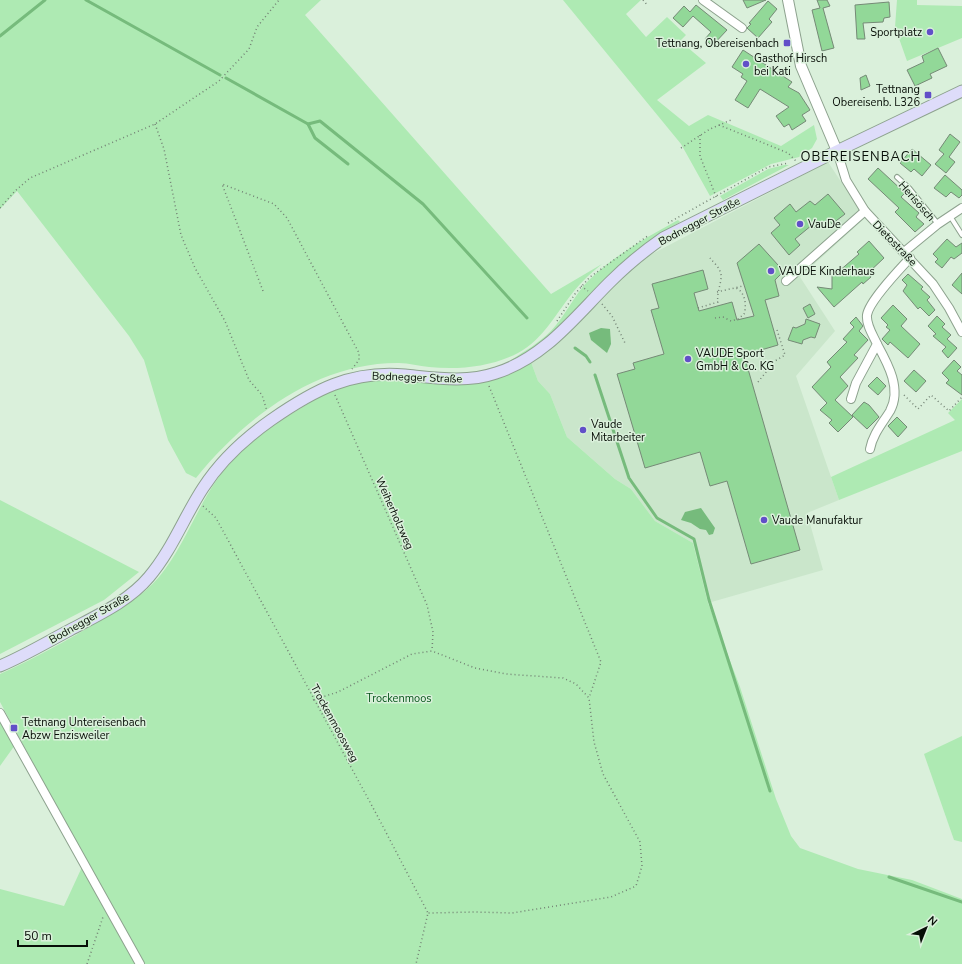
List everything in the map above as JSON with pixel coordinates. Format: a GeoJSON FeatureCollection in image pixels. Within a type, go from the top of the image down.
{"type":"FeatureCollection","features":[{"type":"Feature","properties":{"kind":"main road","name":"Bodnegger Straße"},"geometry":{"type":"LineString","coordinates":[[0,666],[107,610],[128,596],[149,577],[160,562],[196,500],[220,465],[246,438],[311,394],[330,385],[358,376],[374,374],[459,379],[485,376],[508,369],[529,358],[556,337],[640,254],[663,238],[721,208],[797,165],[836,151],[962,91]]}},
{"type":"Feature","properties":{"kind":"street"},"geometry":{"type":"LineString","coordinates":[[703,0],[742,28]]}},
{"type":"Feature","properties":{"kind":"street"},"geometry":{"type":"LineString","coordinates":[[788,0],[800,66],[836,151]]}},
{"type":"Feature","properties":{"kind":"street","name":"Dietostraße"},"geometry":{"type":"LineString","coordinates":[[836,151],[846,180],[865,211],[888,238],[910,258],[942,296],[962,332]]}},
{"type":"Feature","properties":{"kind":"street","name":"Herisösch"},"geometry":{"type":"LineString","coordinates":[[904,252],[938,224],[962,208]]}},
{"type":"Feature","properties":{"kind":"street"},"geometry":{"type":"LineString","coordinates":[[786,280],[865,211]]}},
{"type":"Feature","properties":{"kind":"street"},"geometry":{"type":"LineString","coordinates":[[870,449],[872,440],[895,400],[895,387],[890,369],[868,324],[867,314],[880,294],[910,258]]}},
{"type":"Feature","properties":{"kind":"street"},"geometry":{"type":"LineString","coordinates":[[851,399],[856,383],[877,344]]}},
{"type":"Feature","properties":{"kind":"street"},"geometry":{"type":"LineString","coordinates":[[0,713],[140,964]]}},
{"type":"Feature","properties":{"kind":"lane","name":"Herisösch"},"geometry":{"type":"LineString","coordinates":[[897,178],[909,188],[938,224]]}},
{"type":"Feature","properties":{"kind":"lane","name":"Herisösch"},"geometry":{"type":"LineString","coordinates":[[950,216],[962,234]]}},
{"type":"Feature","properties":{"kind":"path"},"geometry":{"type":"LineString","coordinates":[[0,208],[15,191],[30,178],[155,124],[219,81],[249,50],[257,27],[278,0]]}},
{"type":"Feature","properties":{"kind":"path"},"geometry":{"type":"LineString","coordinates":[[643,0],[648,6]]}},
{"type":"Feature","properties":{"kind":"path"},"geometry":{"type":"LineString","coordinates":[[681,148],[700,135],[731,120]]}},
{"type":"Feature","properties":{"kind":"path"},"geometry":{"type":"LineString","coordinates":[[155,124],[164,150],[181,236],[195,268],[225,321],[249,380],[262,395],[267,413],[272,410]]}},
{"type":"Feature","properties":{"kind":"path"},"geometry":{"type":"LineString","coordinates":[[719,125],[788,153],[797,165]]}},
{"type":"Feature","properties":{"kind":"path"},"geometry":{"type":"LineString","coordinates":[[700,135],[700,156],[721,208]]}},
{"type":"Feature","properties":{"kind":"path"},"geometry":{"type":"LineString","coordinates":[[666,224],[768,167],[797,165]]}},
{"type":"Feature","properties":{"kind":"path"},"geometry":{"type":"LineString","coordinates":[[263,291],[222,184],[274,204],[287,218],[359,352],[359,360],[351,370],[356,369]]}},
{"type":"Feature","properties":{"kind":"path"},"geometry":{"type":"LineString","coordinates":[[554,325],[581,286],[600,269],[653,232]]}},
{"type":"Feature","properties":{"kind":"path"},"geometry":{"type":"LineString","coordinates":[[698,308],[718,302],[717,292],[722,276],[710,258]]}},
{"type":"Feature","properties":{"kind":"path"},"geometry":{"type":"LineString","coordinates":[[581,286],[588,291]]}},
{"type":"Feature","properties":{"kind":"path"},"geometry":{"type":"LineString","coordinates":[[717,292],[742,286]]}},
{"type":"Feature","properties":{"kind":"path"},"geometry":{"type":"LineString","coordinates":[[716,318],[723,317],[731,321],[742,317],[744,314],[745,303],[743,295],[740,290],[736,288]]}},
{"type":"Feature","properties":{"kind":"path"},"geometry":{"type":"LineString","coordinates":[[602,304],[612,316],[625,343]]}},
{"type":"Feature","properties":{"kind":"path"},"geometry":{"type":"LineString","coordinates":[[758,382],[774,361],[785,355],[777,330]]}},
{"type":"Feature","properties":{"kind":"path"},"geometry":{"type":"LineString","coordinates":[[416,964],[428,913],[512,913],[611,897],[636,886],[642,866],[640,842],[603,774],[594,742],[589,698],[601,662],[485,376]]}},
{"type":"Feature","properties":{"kind":"path","name":"Weiherholzweg"},"geometry":{"type":"LineString","coordinates":[[330,385],[426,605],[433,632],[432,651]]}},
{"type":"Feature","properties":{"kind":"path"},"geometry":{"type":"LineString","coordinates":[[895,387],[918,409],[931,395],[949,411],[962,397]]}},
{"type":"Feature","properties":{"kind":"path","name":"Trockenmoosweg"},"geometry":{"type":"LineString","coordinates":[[196,500],[216,518],[428,913]]}},
{"type":"Feature","properties":{"kind":"path"},"geometry":{"type":"LineString","coordinates":[[313,700],[338,692],[360,679],[412,654],[432,651],[475,668],[506,674],[563,678],[576,684],[589,698]]}},
{"type":"Feature","properties":{"kind":"path"},"geometry":{"type":"LineString","coordinates":[[87,964],[106,904]]}},
{"type":"Feature","properties":{"kind":"shaded area"},"geometry":{"type":"Polygon","coordinates":[[[828,162],[865,218],[800,277],[835,331],[796,376],[839,500],[807,513],[823,570],[708,603],[693,543],[655,521],[631,489],[615,479],[567,437],[550,394],[538,381],[531,362],[550,349],[626,273],[650,255],[828,162]]]}},
{"type":"Feature","properties":{"kind":"shaded area"},"geometry":{"type":"Polygon","coordinates":[[[601,328],[610,329],[611,344],[607,353],[591,340],[589,333],[601,328]]]}},
{"type":"Feature","properties":{"kind":"shaded area"},"geometry":{"type":"Polygon","coordinates":[[[701,508],[715,528],[713,534],[709,535],[706,530],[700,529],[691,523],[681,520],[685,512],[701,508]]]}},
{"type":"Feature","properties":{"kind":"green space"},"geometry":{"type":"Polygon","coordinates":[[[0,0],[321,0],[305,15],[551,294],[602,264],[577,287],[542,333],[518,353],[497,362],[463,368],[440,368],[399,363],[369,365],[340,372],[312,383],[286,397],[260,415],[237,434],[196,478],[186,473],[168,440],[144,360],[129,336],[17,191],[0,209],[0,0]]]}},
{"type":"Feature","properties":{"kind":"green space"},"geometry":{"type":"Polygon","coordinates":[[[563,0],[641,0],[626,14],[646,37],[667,17],[686,35],[680,41],[706,63],[657,100],[689,126],[708,115],[781,146],[814,125],[817,139],[812,148],[799,157],[771,164],[710,196],[681,144],[563,0]]]}},
{"type":"Feature","properties":{"kind":"green space","name":"Sportplatz"},"geometry":{"type":"Polygon","coordinates":[[[897,0],[917,0],[917,5],[962,6],[962,38],[907,61],[895,27],[897,0]]]}},
{"type":"Feature","properties":{"kind":"green space"},"geometry":{"type":"Polygon","coordinates":[[[789,165],[723,200],[720,196],[768,169],[789,165]]]}},
{"type":"Feature","properties":{"kind":"green space"},"geometry":{"type":"Polygon","coordinates":[[[678,220],[680,222],[656,236],[636,252],[539,345],[511,362],[511,360],[537,343],[551,331],[584,286],[599,271],[632,247],[678,220]]]}},
{"type":"Feature","properties":{"kind":"green space","name":"Trockenmoos"},"geometry":{"type":"Polygon","coordinates":[[[531,362],[538,381],[550,394],[567,437],[615,479],[631,489],[655,521],[693,543],[708,603],[740,687],[776,799],[791,836],[800,848],[858,869],[912,880],[962,899],[962,964],[0,964],[0,889],[64,906],[82,867],[90,868],[0,702],[0,674],[76,635],[124,606],[153,584],[175,554],[216,481],[225,469],[236,457],[271,427],[317,398],[335,389],[362,381],[389,379],[445,384],[481,383],[503,376],[531,362]]]}},
{"type":"Feature","properties":{"kind":"green space"},"geometry":{"type":"Polygon","coordinates":[[[962,399],[962,451],[839,500],[831,477],[955,420],[948,413],[962,399]]]}},
{"type":"Feature","properties":{"kind":"green space"},"geometry":{"type":"Polygon","coordinates":[[[0,500],[139,572],[104,600],[0,654],[0,500]]]}},
{"type":"Feature","properties":{"kind":"green space"},"geometry":{"type":"Polygon","coordinates":[[[0,718],[15,745],[0,766],[0,718]]]}},
{"type":"Feature","properties":{"kind":"green space"},"geometry":{"type":"Polygon","coordinates":[[[962,736],[962,842],[954,840],[924,754],[962,736]]]}},
{"type":"Feature","properties":{"kind":"building"},"geometry":{"type":"Polygon","coordinates":[[[743,0],[766,0],[747,8],[743,0]]]}},
{"type":"Feature","properties":{"kind":"building"},"geometry":{"type":"Polygon","coordinates":[[[817,0],[827,0],[830,6],[823,8],[834,48],[822,51],[812,10],[820,8],[817,0]]]}},
{"type":"Feature","properties":{"kind":"building"},"geometry":{"type":"Polygon","coordinates":[[[768,1],[777,9],[769,19],[772,22],[758,38],[747,28],[751,24],[749,23],[768,1]]]}},
{"type":"Feature","properties":{"kind":"building"},"geometry":{"type":"Polygon","coordinates":[[[889,2],[890,17],[884,18],[883,22],[863,23],[865,39],[857,39],[855,5],[889,2]]]}},
{"type":"Feature","properties":{"kind":"building"},"geometry":{"type":"Polygon","coordinates":[[[696,5],[727,30],[712,46],[705,39],[711,32],[693,16],[683,27],[673,18],[684,6],[690,12],[696,5]]]}},
{"type":"Feature","properties":{"kind":"building"},"geometry":{"type":"Polygon","coordinates":[[[938,48],[947,66],[930,74],[932,78],[915,86],[907,70],[924,62],[922,56],[938,48]]]}},
{"type":"Feature","properties":{"kind":"building"},"geometry":{"type":"Polygon","coordinates":[[[743,50],[792,82],[788,87],[799,93],[810,110],[802,115],[806,121],[792,130],[789,124],[784,127],[776,116],[789,107],[760,89],[748,108],[735,100],[747,81],[741,77],[743,74],[732,67],[743,50]]]}},
{"type":"Feature","properties":{"kind":"building"},"geometry":{"type":"Polygon","coordinates":[[[866,75],[870,86],[861,90],[860,78],[866,75]]]}},
{"type":"Feature","properties":{"kind":"building"},"geometry":{"type":"Polygon","coordinates":[[[950,134],[960,142],[949,157],[955,162],[946,173],[935,164],[944,154],[939,150],[950,134]]]}},
{"type":"Feature","properties":{"kind":"building"},"geometry":{"type":"Polygon","coordinates":[[[912,149],[931,165],[922,176],[914,169],[911,172],[900,163],[912,149]]]}},
{"type":"Feature","properties":{"kind":"building"},"geometry":{"type":"Polygon","coordinates":[[[878,168],[905,193],[901,197],[919,213],[916,217],[924,224],[915,232],[895,212],[899,208],[868,179],[878,168]]]}},
{"type":"Feature","properties":{"kind":"building"},"geometry":{"type":"Polygon","coordinates":[[[945,175],[962,190],[962,195],[959,198],[951,192],[946,197],[934,188],[945,175]]]}},
{"type":"Feature","properties":{"kind":"building","name":"VauDe"},"geometry":{"type":"Polygon","coordinates":[[[828,194],[845,214],[832,224],[828,219],[816,229],[812,225],[795,239],[800,245],[789,255],[771,233],[780,225],[774,218],[790,204],[796,212],[810,201],[815,205],[828,194]]]}},
{"type":"Feature","properties":{"kind":"building"},"geometry":{"type":"Polygon","coordinates":[[[947,239],[956,247],[962,243],[962,253],[954,259],[951,257],[942,268],[935,262],[938,259],[933,254],[947,239]]]}},
{"type":"Feature","properties":{"kind":"building"},"geometry":{"type":"Polygon","coordinates":[[[869,241],[884,258],[868,273],[871,277],[863,284],[862,282],[834,307],[817,287],[832,289],[832,274],[837,271],[838,272],[859,254],[857,252],[869,241]]]}},
{"type":"Feature","properties":{"kind":"building"},"geometry":{"type":"Polygon","coordinates":[[[759,244],[778,265],[781,274],[775,280],[779,296],[765,300],[778,345],[744,355],[800,550],[751,564],[727,481],[710,486],[700,452],[645,468],[617,374],[635,369],[633,363],[664,354],[651,310],[659,308],[652,284],[703,270],[708,289],[694,293],[699,311],[732,302],[737,320],[754,316],[737,263],[759,244]]]}},
{"type":"Feature","properties":{"kind":"building"},"geometry":{"type":"Polygon","coordinates":[[[962,273],[962,294],[952,285],[962,273]]]}},
{"type":"Feature","properties":{"kind":"building"},"geometry":{"type":"Polygon","coordinates":[[[908,274],[923,287],[921,289],[930,297],[927,300],[935,310],[929,316],[920,307],[918,309],[903,291],[907,285],[902,280],[908,274]]]}},
{"type":"Feature","properties":{"kind":"building"},"geometry":{"type":"Polygon","coordinates":[[[810,304],[815,314],[808,318],[803,308],[810,304]]]}},
{"type":"Feature","properties":{"kind":"building"},"geometry":{"type":"Polygon","coordinates":[[[893,305],[907,319],[901,326],[920,344],[908,358],[890,342],[888,345],[882,339],[890,330],[886,327],[888,325],[881,318],[893,305]]]}},
{"type":"Feature","properties":{"kind":"building"},"geometry":{"type":"Polygon","coordinates":[[[937,316],[945,324],[942,327],[951,335],[947,339],[957,348],[948,358],[942,351],[946,347],[933,336],[936,334],[928,326],[937,316]]]}},
{"type":"Feature","properties":{"kind":"building"},"geometry":{"type":"Polygon","coordinates":[[[856,317],[863,326],[859,331],[868,340],[854,355],[858,358],[840,377],[848,386],[835,400],[853,417],[838,432],[829,423],[832,420],[820,410],[827,403],[812,387],[831,367],[827,362],[847,342],[843,339],[854,327],[850,323],[856,317]]]}},
{"type":"Feature","properties":{"kind":"building"},"geometry":{"type":"Polygon","coordinates":[[[806,319],[820,324],[815,338],[811,337],[803,340],[802,344],[788,340],[793,327],[796,328],[805,324],[806,319]]]}},
{"type":"Feature","properties":{"kind":"building"},"geometry":{"type":"Polygon","coordinates":[[[954,360],[961,367],[957,371],[962,375],[962,395],[946,383],[949,380],[942,373],[954,360]]]}},
{"type":"Feature","properties":{"kind":"building"},"geometry":{"type":"Polygon","coordinates":[[[914,370],[926,381],[916,392],[904,381],[914,370]]]}},
{"type":"Feature","properties":{"kind":"building"},"geometry":{"type":"Polygon","coordinates":[[[877,377],[886,386],[878,395],[868,386],[877,377]]]}},
{"type":"Feature","properties":{"kind":"building"},"geometry":{"type":"Polygon","coordinates":[[[864,402],[869,405],[879,417],[867,429],[852,415],[864,402]]]}},
{"type":"Feature","properties":{"kind":"building"},"geometry":{"type":"Polygon","coordinates":[[[897,417],[907,427],[898,437],[888,426],[897,417]]]}},
{"type":"Feature","properties":{"kind":"waterway"},"geometry":{"type":"LineString","coordinates":[[0,36],[45,0]]}},
{"type":"Feature","properties":{"kind":"waterway"},"geometry":{"type":"LineString","coordinates":[[86,0],[220,75]]}},
{"type":"Feature","properties":{"kind":"waterway"},"geometry":{"type":"LineString","coordinates":[[226,78],[308,124],[320,121],[423,204],[527,318]]}},
{"type":"Feature","properties":{"kind":"waterway"},"geometry":{"type":"LineString","coordinates":[[308,124],[315,138],[348,164]]}},
{"type":"Feature","properties":{"kind":"waterway"},"geometry":{"type":"LineString","coordinates":[[575,348],[586,356],[590,362]]}},
{"type":"Feature","properties":{"kind":"waterway"},"geometry":{"type":"LineString","coordinates":[[595,375],[629,478],[657,518],[694,539],[709,600],[770,791]]}},
{"type":"Feature","properties":{"kind":"waterway"},"geometry":{"type":"LineString","coordinates":[[889,877],[962,902]]}},
{"type":"Feature","properties":{"kind":"place","name":"Sportplatz"},"geometry":{"type":"Point","coordinates":[930,32]}},
{"type":"Feature","properties":{"kind":"place","name":"Tettnang, Obereisenbach"},"geometry":{"type":"Point","coordinates":[787,43]}},
{"type":"Feature","properties":{"kind":"place","name":"Gasthof Hirsch bei Kati"},"geometry":{"type":"Point","coordinates":[746,64]}},
{"type":"Feature","properties":{"kind":"place","name":"Tettnang Obereisenb. L326"},"geometry":{"type":"Point","coordinates":[928,95]}},
{"type":"Feature","properties":{"kind":"place","name":"VauDe"},"geometry":{"type":"Point","coordinates":[800,224]}},
{"type":"Feature","properties":{"kind":"place","name":"VAUDE Kinderhaus"},"geometry":{"type":"Point","coordinates":[771,271]}},
{"type":"Feature","properties":{"kind":"place","name":"VAUDE Sport GmbH & Co. KG"},"geometry":{"type":"Point","coordinates":[688,359]}},
{"type":"Feature","properties":{"kind":"place","name":"Vaude Mitarbeiter"},"geometry":{"type":"Point","coordinates":[583,430]}},
{"type":"Feature","properties":{"kind":"place","name":"Vaude Manufaktur"},"geometry":{"type":"Point","coordinates":[764,520]}},
{"type":"Feature","properties":{"kind":"place","name":"Tettnang Untereisenbach Abzw Enzisweiler"},"geometry":{"type":"Point","coordinates":[14,728]}},
{"type":"Feature","properties":{"kind":"district","name":"OBEREISENBACH"},"geometry":{"type":"Point","coordinates":[861,156]}}]}
